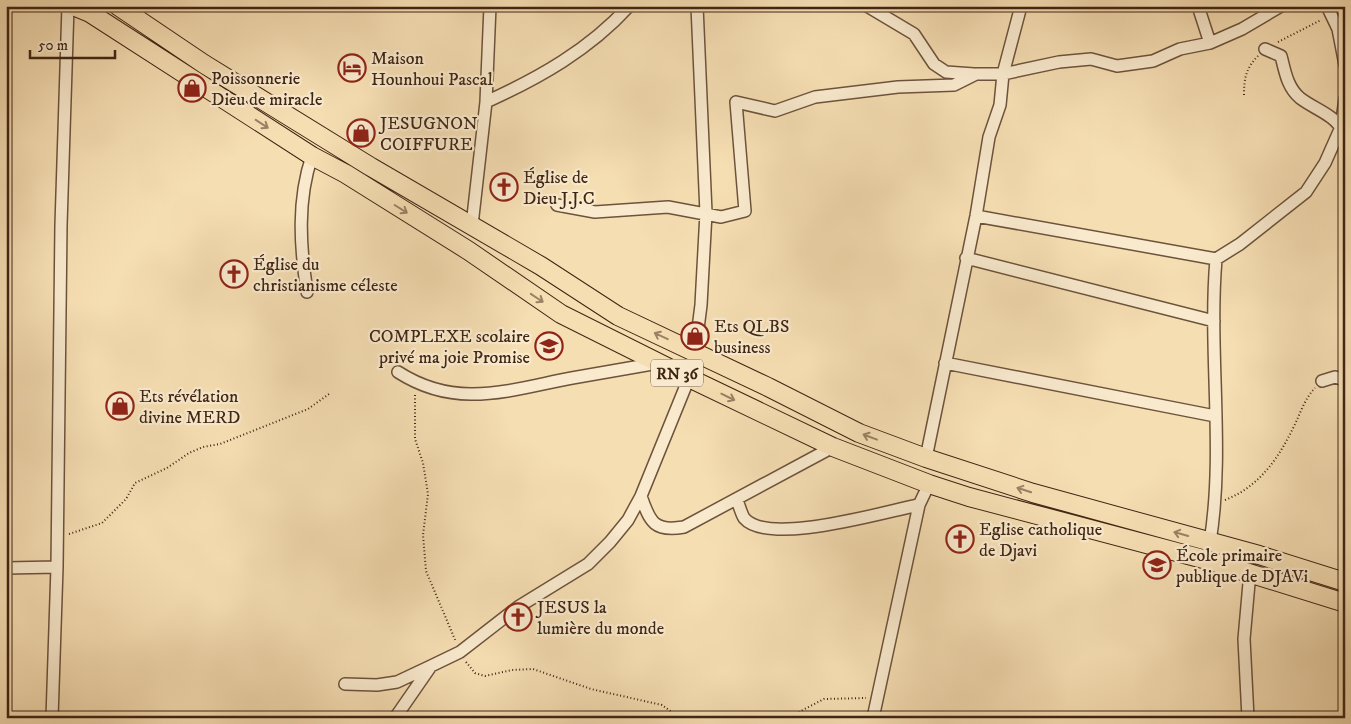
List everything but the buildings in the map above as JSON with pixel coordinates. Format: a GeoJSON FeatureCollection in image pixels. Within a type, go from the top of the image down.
{"type":"FeatureCollection","features":[{"type":"Feature","properties":{"kind":"main road","name":"RN 36"},"geometry":{"type":"LineString","coordinates":[[73,6],[90,13],[312,156],[346,174],[469,251],[561,314],[833,447],[929,484],[1250,572],[1345,603]]}},
{"type":"Feature","properties":{"kind":"main road","name":"RN 36"},"geometry":{"type":"LineString","coordinates":[[118,6],[279,110],[472,225],[618,316],[859,433],[926,458],[1033,493],[1345,582]]}},
{"type":"Feature","properties":{"kind":"street"},"geometry":{"type":"LineString","coordinates":[[52,718],[57,567],[61,225],[68,6]]}},
{"type":"Feature","properties":{"kind":"street"},"geometry":{"type":"LineString","coordinates":[[472,225],[486,102],[490,6]]}},
{"type":"Feature","properties":{"kind":"street"},"geometry":{"type":"LineString","coordinates":[[486,102],[529,82],[579,51],[608,29],[629,6]]}},
{"type":"Feature","properties":{"kind":"street"},"geometry":{"type":"LineString","coordinates":[[695,352],[701,305],[706,212],[696,6]]}},
{"type":"Feature","properties":{"kind":"street"},"geometry":{"type":"LineString","coordinates":[[867,6],[914,34],[934,64],[946,72],[976,74],[1003,74],[1067,61],[1091,59],[1117,66],[1153,61],[1180,49],[1210,43],[1242,29],[1281,6]]}},
{"type":"Feature","properties":{"kind":"street"},"geometry":{"type":"LineString","coordinates":[[926,458],[976,216],[989,137],[1000,105],[1003,74],[1021,6]]}},
{"type":"Feature","properties":{"kind":"street"},"geometry":{"type":"LineString","coordinates":[[1198,6],[1210,43]]}},
{"type":"Feature","properties":{"kind":"street"},"geometry":{"type":"LineString","coordinates":[[1330,10],[1338,29],[1345,65]]}},
{"type":"Feature","properties":{"kind":"street"},"geometry":{"type":"LineString","coordinates":[[1265,49],[1281,56],[1288,84],[1300,98],[1318,108],[1343,132]]}},
{"type":"Feature","properties":{"kind":"street"},"geometry":{"type":"LineString","coordinates":[[557,205],[595,212],[668,207],[721,216],[745,211],[736,102],[775,111],[815,97],[898,87],[954,85],[976,74]]}},
{"type":"Feature","properties":{"kind":"street"},"geometry":{"type":"LineString","coordinates":[[976,216],[1216,259],[1240,244],[1306,192],[1326,163],[1343,132],[1345,99]]}},
{"type":"Feature","properties":{"kind":"street"},"geometry":{"type":"LineString","coordinates":[[307,292],[302,263],[302,199],[305,177],[312,156]]}},
{"type":"Feature","properties":{"kind":"street"},"geometry":{"type":"LineString","coordinates":[[966,258],[1214,320]]}},
{"type":"Feature","properties":{"kind":"street"},"geometry":{"type":"LineString","coordinates":[[1210,542],[1216,504],[1214,320],[1216,259]]}},
{"type":"Feature","properties":{"kind":"street"},"geometry":{"type":"LineString","coordinates":[[398,372],[418,386],[433,390],[476,394],[538,386],[660,363]]}},
{"type":"Feature","properties":{"kind":"street"},"geometry":{"type":"LineString","coordinates":[[946,363],[1215,416]]}},
{"type":"Feature","properties":{"kind":"street"},"geometry":{"type":"LineString","coordinates":[[1322,382],[1335,377],[1345,380]]}},
{"type":"Feature","properties":{"kind":"street"},"geometry":{"type":"LineString","coordinates":[[345,684],[377,685],[397,682],[460,652],[518,607],[588,564],[628,520],[641,496],[689,378]]}},
{"type":"Feature","properties":{"kind":"street"},"geometry":{"type":"LineString","coordinates":[[641,496],[647,515],[657,526],[668,530],[684,528],[833,447]]}},
{"type":"Feature","properties":{"kind":"street"},"geometry":{"type":"LineString","coordinates":[[873,718],[919,505],[929,484]]}},
{"type":"Feature","properties":{"kind":"street"},"geometry":{"type":"LineString","coordinates":[[737,500],[745,518],[759,526],[792,530],[832,526],[855,518],[919,505]]}},
{"type":"Feature","properties":{"kind":"street"},"geometry":{"type":"LineString","coordinates":[[6,568],[57,567]]}},
{"type":"Feature","properties":{"kind":"street"},"geometry":{"type":"LineString","coordinates":[[1248,718],[1244,639],[1250,572]]}},
{"type":"Feature","properties":{"kind":"street"},"geometry":{"type":"LineString","coordinates":[[395,718],[431,666]]}},
{"type":"Feature","properties":{"kind":"path"},"geometry":{"type":"LineString","coordinates":[[1265,49],[1330,10]]}},
{"type":"Feature","properties":{"kind":"path"},"geometry":{"type":"LineString","coordinates":[[1244,95],[1244,80],[1248,66]]}},
{"type":"Feature","properties":{"kind":"path"},"geometry":{"type":"LineString","coordinates":[[1216,504],[1242,494],[1259,480],[1275,462],[1312,392],[1322,382]]}},
{"type":"Feature","properties":{"kind":"path"},"geometry":{"type":"LineString","coordinates":[[418,386],[414,398],[416,439],[423,463],[428,494],[423,535],[426,571],[460,652],[476,673],[485,676],[512,670],[533,669],[590,689],[662,705],[680,718]]}},
{"type":"Feature","properties":{"kind":"path"},"geometry":{"type":"LineString","coordinates":[[57,537],[102,523],[126,499],[135,484],[167,468],[189,453],[203,447],[220,444],[308,409],[328,394]]}},
{"type":"Feature","properties":{"kind":"path"},"geometry":{"type":"LineString","coordinates":[[796,718],[797,713],[824,699],[878,697]]}},
{"type":"Feature","properties":{"kind":"place","name":"Maison Hounhoui Pascal"},"geometry":{"type":"Point","coordinates":[352,68]}},
{"type":"Feature","properties":{"kind":"place","name":"Poissonnerie Dieu de miracle"},"geometry":{"type":"Point","coordinates":[192,88]}},
{"type":"Feature","properties":{"kind":"place","name":"JESUGNON COIFFURE"},"geometry":{"type":"Point","coordinates":[361,133]}},
{"type":"Feature","properties":{"kind":"place","name":"Église de Dieu J.J.C"},"geometry":{"type":"Point","coordinates":[504,187]}},
{"type":"Feature","properties":{"kind":"place","name":"Église du christianisme céleste"},"geometry":{"type":"Point","coordinates":[234,274]}},
{"type":"Feature","properties":{"kind":"place","name":"Ets QLBS business"},"geometry":{"type":"Point","coordinates":[695,336]}},
{"type":"Feature","properties":{"kind":"place","name":"COMPLEXE scolaire privé ma joie Promise"},"geometry":{"type":"Point","coordinates":[549,346]}},
{"type":"Feature","properties":{"kind":"place","name":"Ets révélation divine MERD"},"geometry":{"type":"Point","coordinates":[120,406]}},
{"type":"Feature","properties":{"kind":"place","name":"Eglise catholique de Djavi"},"geometry":{"type":"Point","coordinates":[960,539]}},
{"type":"Feature","properties":{"kind":"place","name":"École primaire publique de DJAVi"},"geometry":{"type":"Point","coordinates":[1157,565]}},
{"type":"Feature","properties":{"kind":"place","name":"JESUS la lumière du monde"},"geometry":{"type":"Point","coordinates":[518,617]}}]}
